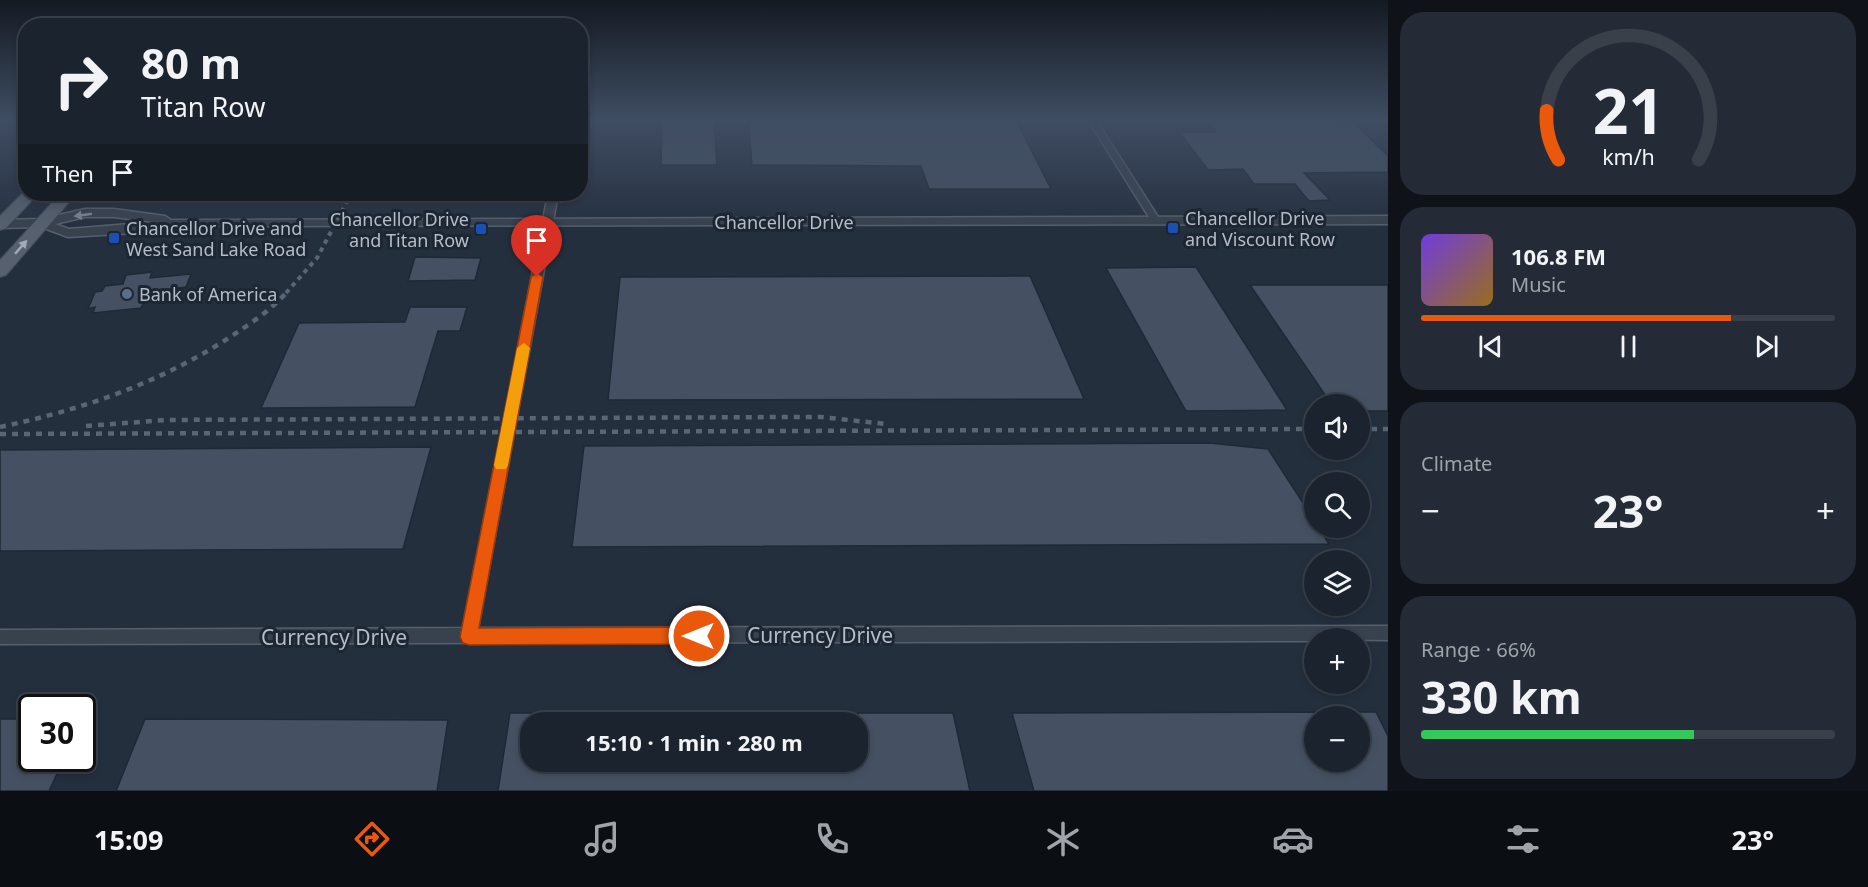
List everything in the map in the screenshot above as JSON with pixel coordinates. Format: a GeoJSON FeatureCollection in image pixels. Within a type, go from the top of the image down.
{"type":"FeatureCollection","features":[{"type":"Feature","properties":{"kind":"main road"},"geometry":{"type":"LineString","coordinates":[[0,224],[23,201]]}},
{"type":"Feature","properties":{"kind":"main road"},"geometry":{"type":"LineString","coordinates":[[0,271],[62,201]]}},
{"type":"Feature","properties":{"kind":"street"},"geometry":{"type":"LineString","coordinates":[[1115,157],[1155,220]]}},
{"type":"Feature","properties":{"kind":"street"},"geometry":{"type":"LineString","coordinates":[[469,637],[552,201]]}},
{"type":"Feature","properties":{"kind":"street","name":"Chancellor Drive"},"geometry":{"type":"LineString","coordinates":[[0,224],[42,223],[85,213],[114,213],[180,222],[1388,220]]}},
{"type":"Feature","properties":{"kind":"street","name":"Chancellor Drive"},"geometry":{"type":"LineString","coordinates":[[42,223],[68,232],[76,232],[135,229],[180,222]]}},
{"type":"Feature","properties":{"kind":"street","name":"Currency Drive"},"geometry":{"type":"LineString","coordinates":[[0,637],[1388,633]]}},
{"type":"Feature","properties":{"kind":"building"},"geometry":{"type":"Polygon","coordinates":[[[661,157],[716,157],[717,165],[661,165],[661,157]]]}},
{"type":"Feature","properties":{"kind":"building"},"geometry":{"type":"Polygon","coordinates":[[[751,157],[1035,157],[1051,189],[929,189],[921,166],[752,165],[751,157]]]}},
{"type":"Feature","properties":{"kind":"building"},"geometry":{"type":"Polygon","coordinates":[[[1198,157],[1388,157],[1388,172],[1304,173],[1330,200],[1309,201],[1295,184],[1254,184],[1243,169],[1208,170],[1198,157]]]}},
{"type":"Feature","properties":{"kind":"building"},"geometry":{"type":"Polygon","coordinates":[[[415,257],[481,258],[475,280],[408,281],[415,257]]]}},
{"type":"Feature","properties":{"kind":"building"},"geometry":{"type":"Polygon","coordinates":[[[1196,267],[1287,410],[1186,411],[1106,268],[1196,267]]]}},
{"type":"Feature","properties":{"kind":"building"},"geometry":{"type":"Polygon","coordinates":[[[152,272],[150,278],[191,274],[186,287],[149,292],[141,308],[93,313],[95,307],[88,309],[95,292],[102,291],[105,286],[123,284],[126,275],[152,272]]]}},
{"type":"Feature","properties":{"kind":"building"},"geometry":{"type":"Polygon","coordinates":[[[1030,276],[1084,399],[608,400],[620,277],[1030,276]]]}},
{"type":"Feature","properties":{"kind":"building"},"geometry":{"type":"Polygon","coordinates":[[[1250,285],[1388,285],[1388,411],[1370,411],[1370,394],[1324,394],[1250,285]]]}},
{"type":"Feature","properties":{"kind":"building"},"geometry":{"type":"Polygon","coordinates":[[[410,307],[467,307],[460,331],[438,331],[415,407],[261,408],[299,323],[405,322],[410,307]]]}},
{"type":"Feature","properties":{"kind":"building"},"geometry":{"type":"Polygon","coordinates":[[[1210,443],[1268,449],[1304,505],[1304,538],[1325,538],[1329,544],[572,547],[584,446],[1210,443]]]}},
{"type":"Feature","properties":{"kind":"building"},"geometry":{"type":"Polygon","coordinates":[[[431,447],[403,549],[0,551],[0,450],[431,447]]]}},
{"type":"Feature","properties":{"kind":"building"},"geometry":{"type":"Polygon","coordinates":[[[1304,712],[1304,772],[1370,772],[1370,712],[1376,712],[1388,736],[1388,791],[1034,791],[1012,713],[1304,712]]]}},
{"type":"Feature","properties":{"kind":"building"},"geometry":{"type":"Polygon","coordinates":[[[510,713],[520,713],[520,772],[868,772],[868,713],[953,713],[970,791],[498,791],[510,713]]]}},
{"type":"Feature","properties":{"kind":"building"},"geometry":{"type":"Polygon","coordinates":[[[0,719],[18,719],[18,772],[58,772],[49,791],[0,791],[0,719]]]}},
{"type":"Feature","properties":{"kind":"building"},"geometry":{"type":"Polygon","coordinates":[[[145,719],[448,720],[437,791],[116,791],[145,719]]]}},
{"type":"Feature","properties":{"kind":"railway"},"geometry":{"type":"LineString","coordinates":[[286,293],[317,258],[347,201]]}},
{"type":"Feature","properties":{"kind":"railway"},"geometry":{"type":"LineString","coordinates":[[0,427],[90,403],[176,368],[245,327],[287,292]]}},
{"type":"Feature","properties":{"kind":"railway"},"geometry":{"type":"LineString","coordinates":[[86,426],[166,420],[789,417],[821,417],[886,424]]}},
{"type":"Feature","properties":{"kind":"railway"},"geometry":{"type":"LineString","coordinates":[[0,434],[1304,429]]}},
{"type":"Feature","properties":{"kind":"railway"},"geometry":{"type":"LineString","coordinates":[[1370,429],[1388,429]]}},
{"type":"Feature","properties":{"kind":"slow traffic"},"geometry":{"type":"LineString","coordinates":[[501,465],[524,348]]}},
{"type":"Feature","properties":{"kind":"place","name":"Chancellor Drive and Viscount Row"},"geometry":{"type":"Point","coordinates":[1173,228]}},
{"type":"Feature","properties":{"kind":"place","name":"Chancellor Drive and Titan Row"},"geometry":{"type":"Point","coordinates":[481,229]}},
{"type":"Feature","properties":{"kind":"place","name":"Chancellor Drive and West Sand Lake Road"},"geometry":{"type":"Point","coordinates":[114,238]}},
{"type":"Feature","properties":{"kind":"place","name":"Bank of America"},"geometry":{"type":"Point","coordinates":[127,294]}},
{"type":"Feature","properties":{"kind":"route"},"geometry":{"type":"LineString","coordinates":[[537,277],[469,637],[699,636]]}}]}
